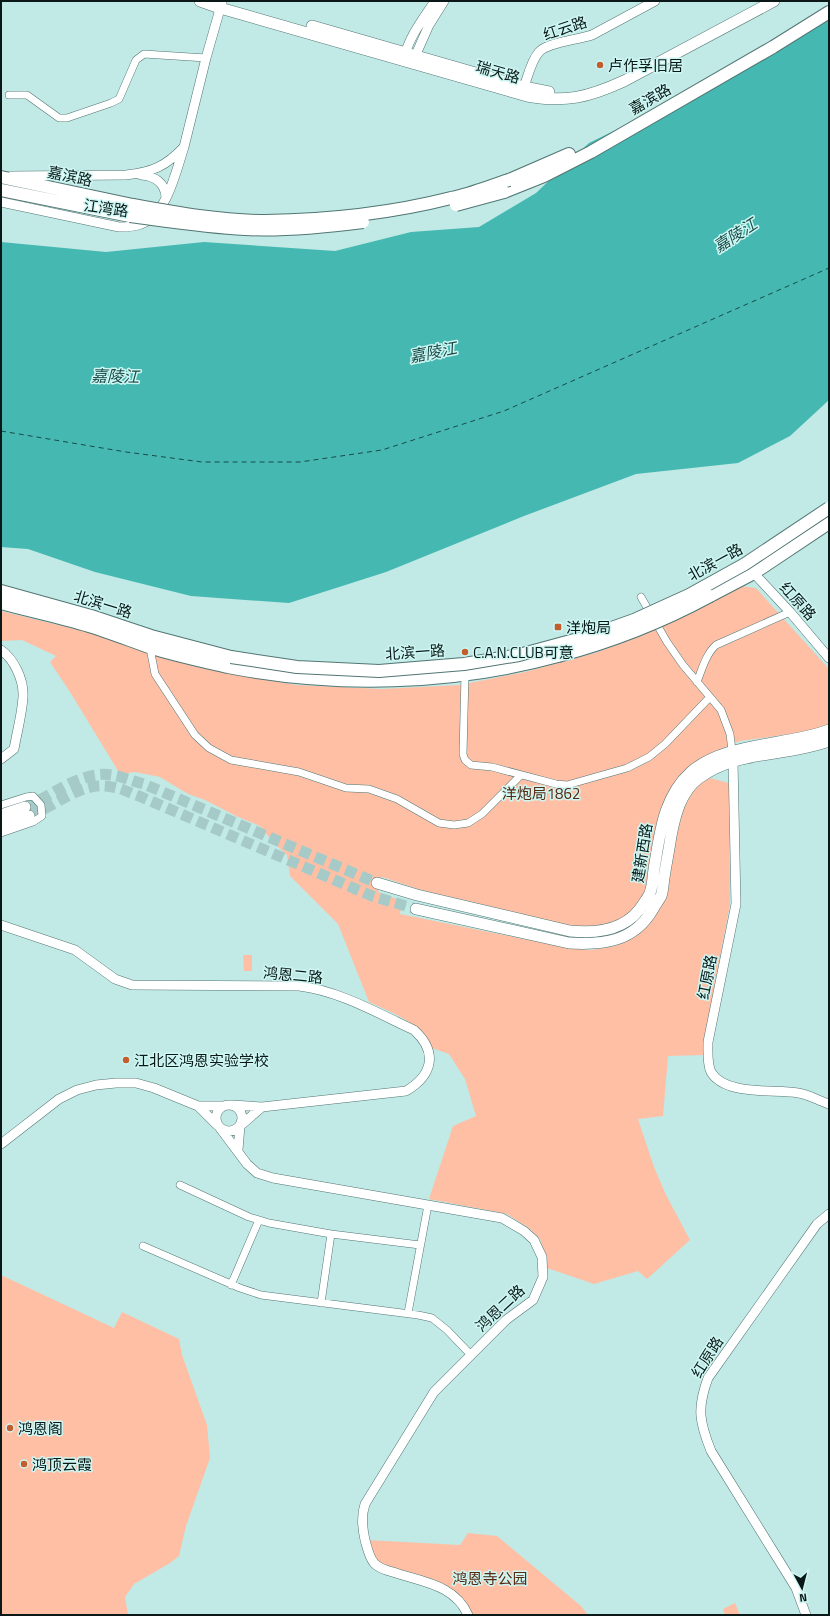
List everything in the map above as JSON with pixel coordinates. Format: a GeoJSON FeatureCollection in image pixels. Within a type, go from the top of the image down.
{"type":"FeatureCollection","features":[{"type":"Feature","properties":{"kind":"main road","name":"瑞天路"},"geometry":{"type":"LineString","coordinates":[[200,1],[221,4],[409,57],[524,87],[547,92],[564,93],[603,84],[760,1]]}},
{"type":"Feature","properties":{"kind":"main road","name":"瑞天路"},"geometry":{"type":"LineString","coordinates":[[409,57],[527,96],[547,99],[572,98],[605,90],[624,82],[774,1]]}},
{"type":"Feature","properties":{"kind":"main road","name":"嘉滨路"},"geometry":{"type":"LineString","coordinates":[[1,190],[131,210],[257,220],[330,217],[380,212],[452,198],[509,180],[557,160],[589,144],[829,3]]}},
{"type":"Feature","properties":{"kind":"main road","name":"嘉滨路"},"geometry":{"type":"LineString","coordinates":[[1,177],[201,226],[246,229],[306,228],[407,215],[456,205],[504,192],[544,176],[591,152],[773,47],[829,12]]}},
{"type":"Feature","properties":{"kind":"main road","name":"北滨一路"},"geometry":{"type":"LineString","coordinates":[[1,592],[91,616],[151,636],[231,657],[297,667],[379,671],[464,664],[519,655],[589,636],[634,620],[750,568],[829,508]]}},
{"type":"Feature","properties":{"kind":"main road","name":"北滨一路"},"geometry":{"type":"LineString","coordinates":[[1,603],[89,626],[150,648],[228,667],[296,677],[381,681],[466,675],[524,666],[592,647],[638,630],[693,605],[750,568],[829,523]]}},
{"type":"Feature","properties":{"kind":"main road","name":"建新西路"},"geometry":{"type":"LineString","coordinates":[[416,909],[569,943],[592,944],[613,941],[634,932],[649,916],[661,896],[674,819],[684,795],[698,778],[732,756],[813,736],[829,730]]}},
{"type":"Feature","properties":{"kind":"main road","name":"建新西路"},"geometry":{"type":"LineString","coordinates":[[377,883],[417,895],[570,931],[589,933],[608,930],[625,924],[639,912],[650,893],[663,817],[676,790],[691,772],[710,760],[816,746],[829,741]]}},
{"type":"Feature","properties":{"kind":"main road"},"geometry":{"type":"LineString","coordinates":[[1,815],[27,811],[1,825]]}},
{"type":"Feature","properties":{"kind":"street"},"geometry":{"type":"LineString","coordinates":[[409,57],[416,29],[435,1]]}},
{"type":"Feature","properties":{"kind":"street"},"geometry":{"type":"LineString","coordinates":[[409,57],[444,1]]}},
{"type":"Feature","properties":{"kind":"street","name":"红云路"},"geometry":{"type":"LineString","coordinates":[[524,87],[533,61],[539,52],[547,47],[592,35],[655,1]]}},
{"type":"Feature","properties":{"kind":"street","name":"江湾路"},"geometry":{"type":"LineString","coordinates":[[1,202],[119,227],[130,227],[142,224],[153,217],[166,199],[184,147],[221,4]]}},
{"type":"Feature","properties":{"kind":"street"},"geometry":{"type":"LineString","coordinates":[[9,95],[27,95],[59,118],[67,118],[119,99],[136,60],[144,54],[206,58]]}},
{"type":"Feature","properties":{"kind":"street","name":"江湾路"},"geometry":{"type":"LineString","coordinates":[[1,177],[126,175],[152,171],[173,159],[184,147]]}},
{"type":"Feature","properties":{"kind":"street"},"geometry":{"type":"LineString","coordinates":[[126,175],[144,175],[158,180],[164,188],[166,199]]}},
{"type":"Feature","properties":{"kind":"street","name":"红原路"},"geometry":{"type":"LineString","coordinates":[[750,568],[829,658]]}},
{"type":"Feature","properties":{"kind":"street"},"geometry":{"type":"LineString","coordinates":[[641,597],[667,642],[683,665],[721,710],[730,734],[732,756]]}},
{"type":"Feature","properties":{"kind":"street"},"geometry":{"type":"LineString","coordinates":[[697,682],[707,656],[711,649],[716,645],[790,612]]}},
{"type":"Feature","properties":{"kind":"street"},"geometry":{"type":"LineString","coordinates":[[150,648],[155,674],[195,735],[209,748],[231,760],[299,772],[346,788],[369,789],[397,799],[439,823],[454,825],[468,823],[482,814],[520,775]]}},
{"type":"Feature","properties":{"kind":"street"},"geometry":{"type":"LineString","coordinates":[[1,650],[14,665],[21,680],[23,696],[14,749],[1,759]]}},
{"type":"Feature","properties":{"kind":"street"},"geometry":{"type":"LineString","coordinates":[[466,675],[463,754],[465,760],[471,765],[492,767],[556,784],[568,785],[627,768],[649,757],[665,744],[710,697]]}},
{"type":"Feature","properties":{"kind":"street","name":"红原路"},"geometry":{"type":"LineString","coordinates":[[732,756],[736,904],[708,1042],[708,1058],[711,1072],[721,1083],[753,1091],[798,1093],[829,1104]]}},
{"type":"Feature","properties":{"kind":"street"},"geometry":{"type":"LineString","coordinates":[[1,805],[26,796],[33,796],[41,805],[42,816],[33,822],[1,832]]}},
{"type":"Feature","properties":{"kind":"street","name":"鸿恩二路"},"geometry":{"type":"LineString","coordinates":[[1,925],[75,950],[115,979],[132,985],[299,986],[323,990],[414,1030],[423,1038],[428,1051],[430,1065],[425,1076],[418,1084],[406,1091],[262,1107],[228,1105],[198,1106]]}},
{"type":"Feature","properties":{"kind":"street"},"geometry":{"type":"LineString","coordinates":[[1,1144],[59,1099],[77,1090],[96,1085],[116,1082],[136,1083],[154,1088],[198,1106]]}},
{"type":"Feature","properties":{"kind":"street"},"geometry":{"type":"LineString","coordinates":[[238,1150],[240,1126],[242,1122],[241,1113],[236,1107],[228,1105],[217,1111],[215,1116],[218,1127],[227,1132],[233,1131],[240,1126],[262,1107]]}},
{"type":"Feature","properties":{"kind":"street","name":"鸿恩二路"},"geometry":{"type":"LineString","coordinates":[[198,1106],[238,1150],[247,1164],[257,1173],[273,1178],[502,1218],[524,1231],[534,1240],[542,1257],[543,1277],[533,1300],[506,1320],[434,1392],[365,1504],[362,1515],[366,1544],[374,1563],[383,1570],[435,1584],[452,1594],[464,1606],[468,1615]]}},
{"type":"Feature","properties":{"kind":"street"},"geometry":{"type":"LineString","coordinates":[[180,1185],[269,1223],[331,1234],[420,1245]]}},
{"type":"Feature","properties":{"kind":"street"},"geometry":{"type":"LineString","coordinates":[[408,1314],[428,1205]]}},
{"type":"Feature","properties":{"kind":"street","name":"红原路"},"geometry":{"type":"LineString","coordinates":[[806,1615],[796,1588],[711,1451],[703,1431],[700,1412],[702,1394],[708,1378],[816,1224],[829,1214]]}},
{"type":"Feature","properties":{"kind":"street"},"geometry":{"type":"LineString","coordinates":[[231,1285],[259,1220]]}},
{"type":"Feature","properties":{"kind":"street"},"geometry":{"type":"LineString","coordinates":[[322,1303],[331,1234]]}},
{"type":"Feature","properties":{"kind":"street"},"geometry":{"type":"LineString","coordinates":[[143,1246],[231,1285],[261,1295],[432,1318],[447,1330],[471,1355]]}},
{"type":"Feature","properties":{"kind":"green space","name":"洋炮局1862"},"geometry":{"type":"Polygon","coordinates":[[[740,586],[756,588],[829,669],[829,724],[812,731],[740,741],[707,755],[687,769],[672,787],[648,892],[623,922],[588,930],[421,890],[382,877],[378,892],[402,901],[400,914],[568,948],[591,950],[615,946],[638,934],[653,918],[679,818],[687,798],[698,784],[710,778],[729,783],[730,904],[704,1041],[704,1055],[668,1056],[663,1116],[638,1119],[654,1167],[666,1195],[690,1240],[647,1279],[638,1271],[594,1284],[547,1268],[546,1257],[540,1239],[529,1228],[507,1214],[429,1199],[453,1126],[476,1116],[465,1079],[449,1054],[432,1048],[427,1039],[414,1025],[369,1002],[338,924],[290,876],[287,855],[273,842],[260,826],[236,816],[205,800],[188,794],[160,777],[135,772],[120,774],[50,662],[56,656],[22,640],[1,641],[1,611],[87,632],[141,650],[227,673],[297,685],[381,689],[459,685],[525,672],[595,653],[641,636],[740,586]]]}},
{"type":"Feature","properties":{"kind":"green space"},"geometry":{"type":"Polygon","coordinates":[[[243,955],[252,955],[252,971],[244,971],[243,955]]]}},
{"type":"Feature","properties":{"kind":"green space"},"geometry":{"type":"Polygon","coordinates":[[[1,1275],[114,1328],[122,1312],[179,1339],[182,1355],[207,1425],[210,1458],[186,1526],[179,1556],[134,1584],[125,1597],[128,1615],[1,1615],[1,1275]]]}},
{"type":"Feature","properties":{"kind":"green space","name":"鸿恩寺公园"},"geometry":{"type":"Polygon","coordinates":[[[468,1533],[497,1536],[581,1606],[588,1615],[469,1615],[452,1593],[375,1562],[366,1540],[460,1545],[468,1533]]]}},
{"type":"Feature","properties":{"kind":"green space"},"geometry":{"type":"Polygon","coordinates":[[[735,1603],[740,1615],[725,1615],[723,1609],[735,1603]]]}},
{"type":"Feature","properties":{"kind":"water","name":"嘉陵江"},"geometry":{"type":"Polygon","coordinates":[[[829,16],[829,400],[790,436],[738,463],[636,474],[524,516],[386,572],[289,603],[191,596],[95,572],[28,549],[1,547],[1,242],[106,252],[204,242],[335,251],[411,232],[479,227],[536,193],[589,143],[683,97],[829,16]]]}},
{"type":"Feature","properties":{"kind":"ferry route"},"geometry":{"type":"LineString","coordinates":[[1,431],[126,452],[202,462],[300,462],[382,450],[504,411],[829,268]]}},
{"type":"Feature","properties":{"kind":"tunnel"},"geometry":{"type":"LineString","coordinates":[[25,807],[77,780],[102,774],[114,775],[144,784],[377,883]]}},
{"type":"Feature","properties":{"kind":"tunnel"},"geometry":{"type":"LineString","coordinates":[[29,816],[69,795],[90,787],[101,786],[122,789],[372,896],[416,909]]}},
{"type":"Feature","properties":{"kind":"place","name":"卢作孚旧居"},"geometry":{"type":"Point","coordinates":[600,65]}},
{"type":"Feature","properties":{"kind":"place","name":"洋炮局"},"geometry":{"type":"Point","coordinates":[558,627]}},
{"type":"Feature","properties":{"kind":"place","name":"C.A.N.CLUB可意"},"geometry":{"type":"Point","coordinates":[465,652]}},
{"type":"Feature","properties":{"kind":"place","name":"江北区鸿恩实验学校"},"geometry":{"type":"Point","coordinates":[126,1060]}},
{"type":"Feature","properties":{"kind":"place","name":"鸿恩阁"},"geometry":{"type":"Point","coordinates":[10,1428]}},
{"type":"Feature","properties":{"kind":"place","name":"鸿顶云霞"},"geometry":{"type":"Point","coordinates":[24,1464]}}]}
